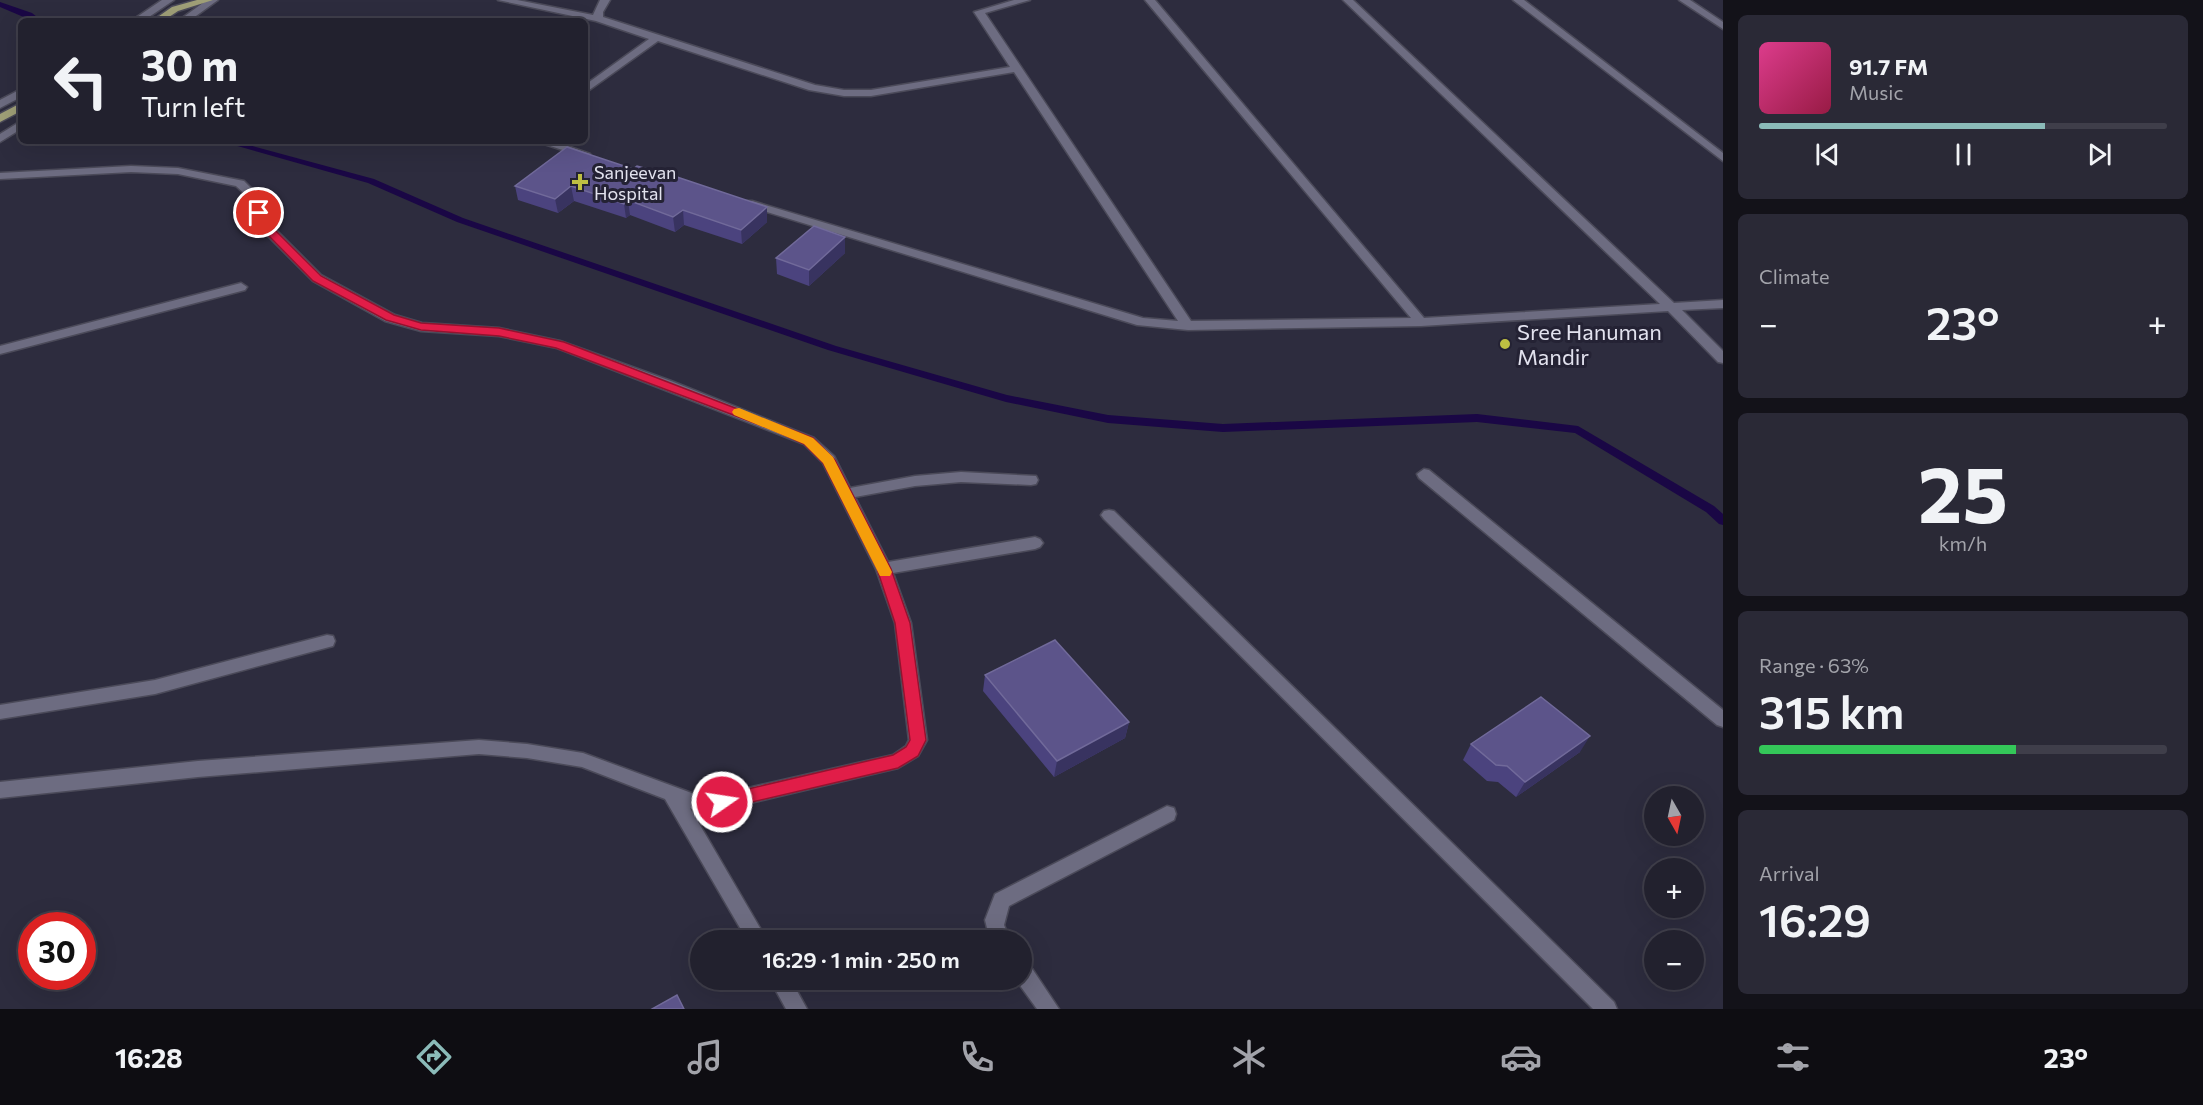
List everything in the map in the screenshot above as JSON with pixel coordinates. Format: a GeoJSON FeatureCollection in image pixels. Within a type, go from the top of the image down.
{"type":"FeatureCollection","features":[{"type":"Feature","properties":{"kind":"main road"},"geometry":{"type":"LineString","coordinates":[[161,18],[178,5],[208,0]]}},
{"type":"Feature","properties":{"kind":"main road"},"geometry":{"type":"LineString","coordinates":[[0,119],[18,108]]}},
{"type":"Feature","properties":{"kind":"street"},"geometry":{"type":"LineString","coordinates":[[141,18],[169,0]]}},
{"type":"Feature","properties":{"kind":"street"},"geometry":{"type":"LineString","coordinates":[[190,18],[213,0]]}},
{"type":"Feature","properties":{"kind":"street"},"geometry":{"type":"LineString","coordinates":[[503,0],[598,19],[813,88],[844,93],[871,93],[1015,69]]}},
{"type":"Feature","properties":{"kind":"street"},"geometry":{"type":"LineString","coordinates":[[598,19],[598,12],[605,0]]}},
{"type":"Feature","properties":{"kind":"street"},"geometry":{"type":"LineString","coordinates":[[1025,0],[979,12],[1188,326]]}},
{"type":"Feature","properties":{"kind":"street"},"geometry":{"type":"LineString","coordinates":[[1150,0],[1421,322]]}},
{"type":"Feature","properties":{"kind":"street"},"geometry":{"type":"LineString","coordinates":[[1348,0],[1723,359]]}},
{"type":"Feature","properties":{"kind":"street"},"geometry":{"type":"LineString","coordinates":[[1518,0],[1723,158]]}},
{"type":"Feature","properties":{"kind":"street"},"geometry":{"type":"LineString","coordinates":[[1684,0],[1723,26]]}},
{"type":"Feature","properties":{"kind":"street"},"geometry":{"type":"LineString","coordinates":[[588,88],[656,38]]}},
{"type":"Feature","properties":{"kind":"street"},"geometry":{"type":"LineString","coordinates":[[0,105],[18,94]]}},
{"type":"Feature","properties":{"kind":"street"},"geometry":{"type":"LineString","coordinates":[[0,139],[18,126]]}},
{"type":"Feature","properties":{"kind":"street"},"geometry":{"type":"LineString","coordinates":[[551,144],[598,158]]}},
{"type":"Feature","properties":{"kind":"street"},"geometry":{"type":"LineString","coordinates":[[0,176],[131,169],[178,171],[240,183],[254,198],[259,213],[270,231],[317,278],[390,318],[421,327],[499,332],[560,345],[809,441],[829,460],[884,569],[903,623],[918,740],[912,752],[898,761],[722,802],[697,802],[584,760],[527,751],[479,747],[198,769],[0,790]]}},
{"type":"Feature","properties":{"kind":"street"},"geometry":{"type":"LineString","coordinates":[[734,199],[1142,321],[1188,326],[1421,322],[1723,304]]}},
{"type":"Feature","properties":{"kind":"street"},"geometry":{"type":"LineString","coordinates":[[0,350],[241,287]]}},
{"type":"Feature","properties":{"kind":"street"},"geometry":{"type":"LineString","coordinates":[[1424,474],[1723,720]]}},
{"type":"Feature","properties":{"kind":"street"},"geometry":{"type":"LineString","coordinates":[[845,494],[915,481],[961,477],[1031,480]]}},
{"type":"Feature","properties":{"kind":"street"},"geometry":{"type":"LineString","coordinates":[[1109,515],[1607,1009]]}},
{"type":"Feature","properties":{"kind":"street"},"geometry":{"type":"LineString","coordinates":[[884,569],[1035,543]]}},
{"type":"Feature","properties":{"kind":"street"},"geometry":{"type":"LineString","coordinates":[[0,712],[155,687],[327,641]]}},
{"type":"Feature","properties":{"kind":"street"},"geometry":{"type":"LineString","coordinates":[[671,793],[751,930]]}},
{"type":"Feature","properties":{"kind":"street"},"geometry":{"type":"LineString","coordinates":[[996,930],[994,914],[1002,900],[1167,814]]}},
{"type":"Feature","properties":{"kind":"street"},"geometry":{"type":"LineString","coordinates":[[1032,984],[1049,1009]]}},
{"type":"Feature","properties":{"kind":"street"},"geometry":{"type":"LineString","coordinates":[[786,990],[797,1009]]}},
{"type":"Feature","properties":{"kind":"building"},"geometry":{"type":"Polygon","coordinates":[[[567,147],[633,169],[637,166],[677,177],[767,207],[741,230],[683,210],[673,217],[628,200],[624,204],[571,186],[555,199],[515,186],[567,147]]]}},
{"type":"Feature","properties":{"kind":"building"},"geometry":{"type":"Polygon","coordinates":[[[814,226],[845,237],[809,270],[776,258],[814,226]]]}},
{"type":"Feature","properties":{"kind":"building"},"geometry":{"type":"Polygon","coordinates":[[[1055,640],[1129,722],[1057,761],[985,675],[1055,640]]]}},
{"type":"Feature","properties":{"kind":"building"},"geometry":{"type":"Polygon","coordinates":[[[1541,697],[1590,736],[1525,782],[1507,766],[1496,765],[1471,744],[1541,697]]]}},
{"type":"Feature","properties":{"kind":"building"},"geometry":{"type":"Polygon","coordinates":[[[677,995],[684,1009],[652,1009],[677,995]]]}},
{"type":"Feature","properties":{"kind":"waterway"},"geometry":{"type":"LineString","coordinates":[[0,4],[34,18]]}},
{"type":"Feature","properties":{"kind":"waterway"},"geometry":{"type":"LineString","coordinates":[[235,144],[371,181],[460,220],[832,348],[1006,398],[1108,419],[1223,428],[1477,418],[1578,430],[1710,509],[1723,521]]}},
{"type":"Feature","properties":{"kind":"slow traffic"},"geometry":{"type":"LineString","coordinates":[[739,412],[809,441],[829,460],[885,572]]}},
{"type":"Feature","properties":{"kind":"place","name":"Sanjeevan Hospital"},"geometry":{"type":"Point","coordinates":[580,182]}},
{"type":"Feature","properties":{"kind":"place","name":"Sree Hanuman Mandir"},"geometry":{"type":"Point","coordinates":[1505,344]}},
{"type":"Feature","properties":{"kind":"route"},"geometry":{"type":"LineString","coordinates":[[259,213],[270,231],[317,278],[390,318],[421,327],[499,332],[560,345],[777,427],[809,441],[829,460],[884,569],[903,623],[918,740],[912,752],[898,761],[722,802]]}}]}
